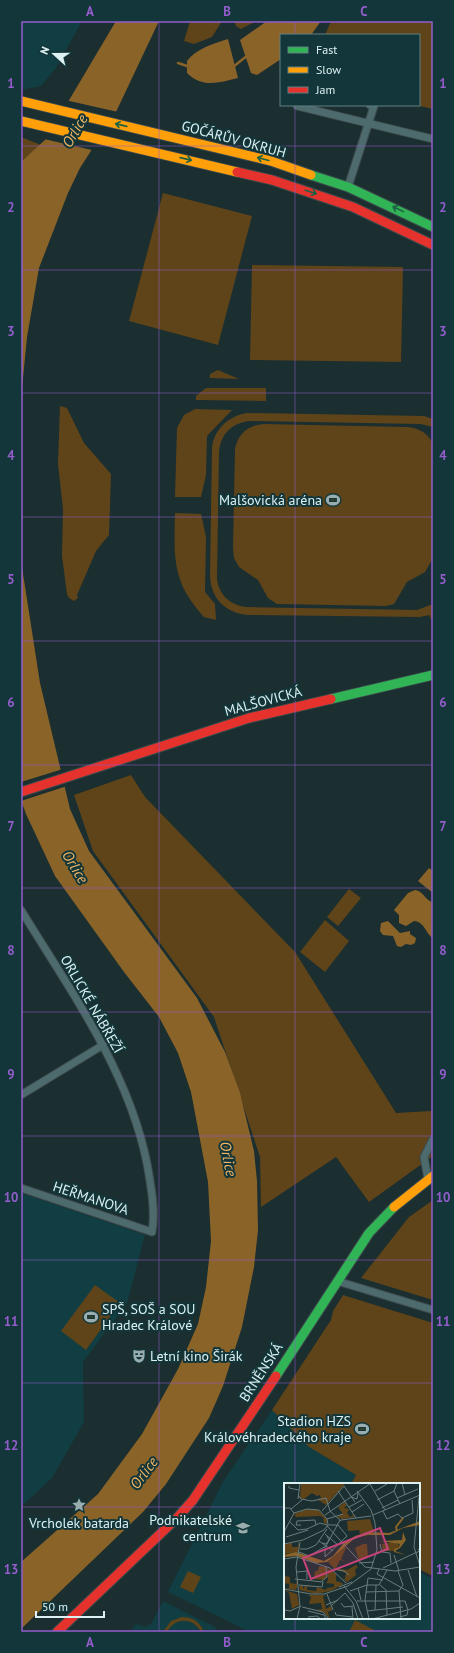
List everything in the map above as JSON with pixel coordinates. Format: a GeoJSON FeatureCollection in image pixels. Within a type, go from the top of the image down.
{"type":"FeatureCollection","features":[{"type":"Feature","properties":{"kind":"street","name":"GOČÁRŮV OKRUH"},"geometry":{"type":"LineString","coordinates":[[21,101],[271,161],[348,187],[433,227]]}},
{"type":"Feature","properties":{"kind":"street"},"geometry":{"type":"LineString","coordinates":[[296,106],[433,139]]}},
{"type":"Feature","properties":{"kind":"street"},"geometry":{"type":"LineString","coordinates":[[348,187],[374,106]]}},
{"type":"Feature","properties":{"kind":"street"},"geometry":{"type":"LineString","coordinates":[[22,121],[272,180],[312,192],[387,222],[433,245]]}},
{"type":"Feature","properties":{"kind":"street","name":"MALŠOVICKÁ"},"geometry":{"type":"LineString","coordinates":[[21,792],[249,718],[433,675]]}},
{"type":"Feature","properties":{"kind":"street","name":"ORLICKÉ NÁBŘEŽÍ"},"geometry":{"type":"LineString","coordinates":[[21,910],[103,1045],[129,1104],[141,1138],[153,1203],[155,1219],[152,1232]]}},
{"type":"Feature","properties":{"kind":"street"},"geometry":{"type":"LineString","coordinates":[[21,1095],[103,1045]]}},
{"type":"Feature","properties":{"kind":"street"},"geometry":{"type":"LineString","coordinates":[[430,1177],[424,1157],[433,1139]]}},
{"type":"Feature","properties":{"kind":"street","name":"BRNĚNSKÁ"},"geometry":{"type":"LineString","coordinates":[[57,1632],[178,1517],[193,1500],[228,1450],[337,1280],[370,1233],[385,1214],[430,1177]]}},
{"type":"Feature","properties":{"kind":"street","name":"HEŘMANOVA"},"geometry":{"type":"LineString","coordinates":[[21,1188],[152,1232]]}},
{"type":"Feature","properties":{"kind":"street"},"geometry":{"type":"LineString","coordinates":[[337,1280],[433,1310]]}},
{"type":"Feature","properties":{"kind":"shaded area"},"geometry":{"type":"Polygon","coordinates":[[[21,21],[82,21],[56,68],[41,86],[21,90],[21,21]]]}},
{"type":"Feature","properties":{"kind":"shaded area"},"geometry":{"type":"Polygon","coordinates":[[[190,21],[222,21],[212,37],[194,44],[184,41],[190,21]]]}},
{"type":"Feature","properties":{"kind":"shaded area"},"geometry":{"type":"Polygon","coordinates":[[[234,21],[256,21],[241,29],[236,26],[234,21]]]}},
{"type":"Feature","properties":{"kind":"shaded area"},"geometry":{"type":"Polygon","coordinates":[[[331,21],[433,21],[433,109],[420,106],[420,34],[325,34],[331,21]]]}},
{"type":"Feature","properties":{"kind":"shaded area"},"geometry":{"type":"Polygon","coordinates":[[[21,137],[41,145],[21,162],[21,137]]]}},
{"type":"Feature","properties":{"kind":"shaded area"},"geometry":{"type":"Polygon","coordinates":[[[163,193],[252,216],[218,345],[129,321],[163,193]]]}},
{"type":"Feature","properties":{"kind":"shaded area"},"geometry":{"type":"Polygon","coordinates":[[[252,265],[403,267],[401,362],[250,360],[252,265]]]}},
{"type":"Feature","properties":{"kind":"shaded area"},"geometry":{"type":"Polygon","coordinates":[[[218,370],[239,379],[210,378],[210,374],[218,370]]]}},
{"type":"Feature","properties":{"kind":"shaded area"},"geometry":{"type":"Polygon","coordinates":[[[206,388],[266,388],[266,401],[196,400],[196,396],[206,388]]]}},
{"type":"Feature","properties":{"kind":"shaded area"},"geometry":{"type":"Polygon","coordinates":[[[60,406],[67,408],[84,443],[111,474],[109,535],[96,551],[77,595],[78,598],[74,601],[69,598],[67,594],[62,556],[63,509],[58,464],[60,406]]]}},
{"type":"Feature","properties":{"kind":"shaded area"},"geometry":{"type":"Polygon","coordinates":[[[195,409],[232,410],[207,436],[206,475],[201,497],[175,497],[177,428],[184,415],[195,409]]]}},
{"type":"Feature","properties":{"kind":"shaded area"},"geometry":{"type":"Polygon","coordinates":[[[247,413],[424,416],[433,419],[433,427],[421,424],[248,421],[232,427],[222,440],[219,451],[217,579],[220,590],[226,598],[235,604],[246,607],[417,610],[433,604],[433,623],[429,615],[420,617],[248,615],[233,611],[221,603],[213,592],[210,576],[212,447],[216,434],[224,424],[234,417],[247,413]]]}},
{"type":"Feature","properties":{"kind":"shaded area","name":"Malšovická aréna"},"geometry":{"type":"Polygon","coordinates":[[[264,424],[407,427],[423,432],[429,437],[433,444],[433,558],[425,572],[407,582],[394,604],[386,606],[277,604],[268,598],[258,580],[239,567],[234,558],[233,548],[235,449],[241,435],[245,431],[253,426],[264,424]]]}},
{"type":"Feature","properties":{"kind":"shaded area"},"geometry":{"type":"Polygon","coordinates":[[[175,513],[201,514],[206,537],[205,592],[215,604],[216,620],[204,617],[180,581],[175,557],[175,513]]]}},
{"type":"Feature","properties":{"kind":"shaded area"},"geometry":{"type":"Polygon","coordinates":[[[131,775],[145,797],[295,952],[396,1113],[431,1111],[433,1108],[433,1156],[369,1202],[336,1157],[261,1207],[260,1157],[214,1017],[93,851],[74,795],[131,775]]]}},
{"type":"Feature","properties":{"kind":"shaded area"},"geometry":{"type":"Polygon","coordinates":[[[349,889],[361,898],[338,926],[327,917],[349,889]]]}},
{"type":"Feature","properties":{"kind":"shaded area"},"geometry":{"type":"Polygon","coordinates":[[[325,920],[349,941],[325,972],[300,952],[325,920]]]}},
{"type":"Feature","properties":{"kind":"shaded area","name":"SPŠ, SOŠ a SOU Hradec Králové"},"geometry":{"type":"Polygon","coordinates":[[[21,1193],[145,1235],[127,1303],[83,1362],[84,1422],[52,1478],[21,1507],[21,1193]]]}},
{"type":"Feature","properties":{"kind":"shaded area"},"geometry":{"type":"Polygon","coordinates":[[[433,1200],[433,1300],[361,1278],[409,1217],[433,1200]]]}},
{"type":"Feature","properties":{"kind":"shaded area","name":"SPŠ, SOŠ a SOU Hradec Králové"},"geometry":{"type":"Polygon","coordinates":[[[95,1285],[120,1303],[86,1350],[61,1331],[95,1285]]]}},
{"type":"Feature","properties":{"kind":"shaded area","name":"Stadion HZS Královéhradeckého kraje"},"geometry":{"type":"Polygon","coordinates":[[[343,1295],[433,1323],[433,1576],[420,1570],[420,1483],[352,1483],[356,1475],[309,1447],[272,1410],[331,1320],[333,1311],[343,1295]]]}},
{"type":"Feature","properties":{"kind":"shaded area","name":"Podnikatelské centrum"},"geometry":{"type":"Polygon","coordinates":[[[272,1410],[309,1447],[356,1475],[352,1483],[284,1483],[284,1619],[420,1619],[420,1572],[433,1579],[433,1632],[250,1632],[168,1592],[224,1480],[272,1410]]]}},
{"type":"Feature","properties":{"kind":"shaded area"},"geometry":{"type":"Polygon","coordinates":[[[188,1571],[201,1577],[193,1593],[180,1587],[188,1571]]]}},
{"type":"Feature","properties":{"kind":"shaded area"},"geometry":{"type":"Polygon","coordinates":[[[163,1601],[217,1628],[215,1632],[130,1632],[136,1624],[145,1627],[151,1624],[163,1601]]]}},
{"type":"Feature","properties":{"kind":"shaded area"},"geometry":{"type":"Polygon","coordinates":[[[182,1617],[190,1618],[196,1621],[204,1632],[201,1632],[198,1627],[189,1621],[179,1621],[170,1627],[167,1632],[163,1632],[171,1621],[182,1617]]]}},
{"type":"Feature","properties":{"kind":"shaded area"},"geometry":{"type":"Polygon","coordinates":[[[355,1620],[374,1630],[373,1632],[349,1632],[355,1620]]]}},
{"type":"Feature","properties":{"kind":"water","name":"Orlice"},"geometry":{"type":"Polygon","coordinates":[[[116,21],[159,21],[116,112],[80,168],[68,193],[39,268],[27,337],[21,399],[21,162],[46,139],[116,21]]]}},
{"type":"Feature","properties":{"kind":"water"},"geometry":{"type":"Polygon","coordinates":[[[267,21],[321,21],[312,34],[280,34],[280,60],[257,75],[251,73],[240,40],[267,21]]]}},
{"type":"Feature","properties":{"kind":"water"},"geometry":{"type":"Polygon","coordinates":[[[228,39],[238,78],[211,83],[198,81],[187,73],[187,61],[191,57],[206,47],[228,39]]]}},
{"type":"Feature","properties":{"kind":"water","name":"Orlice"},"geometry":{"type":"Polygon","coordinates":[[[21,561],[40,683],[70,809],[89,851],[197,998],[225,1052],[240,1093],[254,1151],[257,1181],[258,1230],[254,1267],[242,1327],[223,1386],[209,1418],[166,1484],[143,1512],[21,1629],[21,1562],[98,1494],[142,1434],[178,1369],[198,1324],[206,1287],[211,1241],[208,1182],[191,1092],[178,1053],[159,1017],[124,972],[55,876],[21,800],[21,561]]]}},
{"type":"Feature","properties":{"kind":"water"},"geometry":{"type":"Polygon","coordinates":[[[429,868],[433,871],[433,893],[418,881],[429,868]]]}},
{"type":"Feature","properties":{"kind":"water"},"geometry":{"type":"Polygon","coordinates":[[[415,890],[433,902],[433,938],[418,922],[414,921],[406,926],[399,923],[399,915],[394,910],[408,893],[415,890]]]}},
{"type":"Feature","properties":{"kind":"water"},"geometry":{"type":"Polygon","coordinates":[[[388,921],[400,933],[410,931],[410,934],[416,938],[415,943],[411,945],[406,944],[401,947],[397,946],[393,936],[383,935],[380,931],[381,923],[388,921]]]}},
{"type":"Feature","properties":{"kind":"pier"},"geometry":{"type":"Polygon","coordinates":[[[65,100],[118,112],[96,151],[44,139],[65,100]]]}},
{"type":"Feature","properties":{"kind":"pier"},"geometry":{"type":"Polygon","coordinates":[[[63,769],[67,786],[21,801],[21,782],[63,769]]]}},
{"type":"Feature","properties":{"kind":"waterway"},"geometry":{"type":"LineString","coordinates":[[233,67],[248,55]]}},
{"type":"Feature","properties":{"kind":"waterway"},"geometry":{"type":"LineString","coordinates":[[178,63],[190,67]]}},
{"type":"Feature","properties":{"kind":"traffic: fast"},"geometry":{"type":"LineString","coordinates":[[311,175],[348,187],[433,227]]}},
{"type":"Feature","properties":{"kind":"traffic: fast"},"geometry":{"type":"LineString","coordinates":[[331,699],[433,675]]}},
{"type":"Feature","properties":{"kind":"traffic: fast"},"geometry":{"type":"LineString","coordinates":[[276,1376],[369,1233],[394,1207]]}},
{"type":"Feature","properties":{"kind":"traffic: slow"},"geometry":{"type":"LineString","coordinates":[[21,101],[271,161],[311,175]]}},
{"type":"Feature","properties":{"kind":"traffic: slow"},"geometry":{"type":"LineString","coordinates":[[21,121],[237,172]]}},
{"type":"Feature","properties":{"kind":"traffic: slow"},"geometry":{"type":"LineString","coordinates":[[394,1207],[433,1176]]}},
{"type":"Feature","properties":{"kind":"traffic: jam"},"geometry":{"type":"LineString","coordinates":[[237,172],[272,180],[353,207],[433,245]]}},
{"type":"Feature","properties":{"kind":"traffic: jam"},"geometry":{"type":"LineString","coordinates":[[21,792],[249,718],[331,699]]}},
{"type":"Feature","properties":{"kind":"traffic: jam"},"geometry":{"type":"LineString","coordinates":[[57,1632],[178,1517],[193,1500],[276,1376]]}},
{"type":"Feature","properties":{"kind":"place","name":"Malšovická aréna"},"geometry":{"type":"Point","coordinates":[333,500]}},
{"type":"Feature","properties":{"kind":"place","name":"SPŠ, SOŠ a SOU Hradec Králové"},"geometry":{"type":"Point","coordinates":[91,1317]}},
{"type":"Feature","properties":{"kind":"place","name":"Letní kino Širák"},"geometry":{"type":"Point","coordinates":[139,1356]}},
{"type":"Feature","properties":{"kind":"place","name":"Stadion HZS Královéhradeckého kraje"},"geometry":{"type":"Point","coordinates":[362,1429]}},
{"type":"Feature","properties":{"kind":"place","name":"Vrcholek batarda"},"geometry":{"type":"Point","coordinates":[79,1505]}},
{"type":"Feature","properties":{"kind":"place","name":"Podnikatelské centrum"},"geometry":{"type":"Point","coordinates":[243,1528]}}]}
